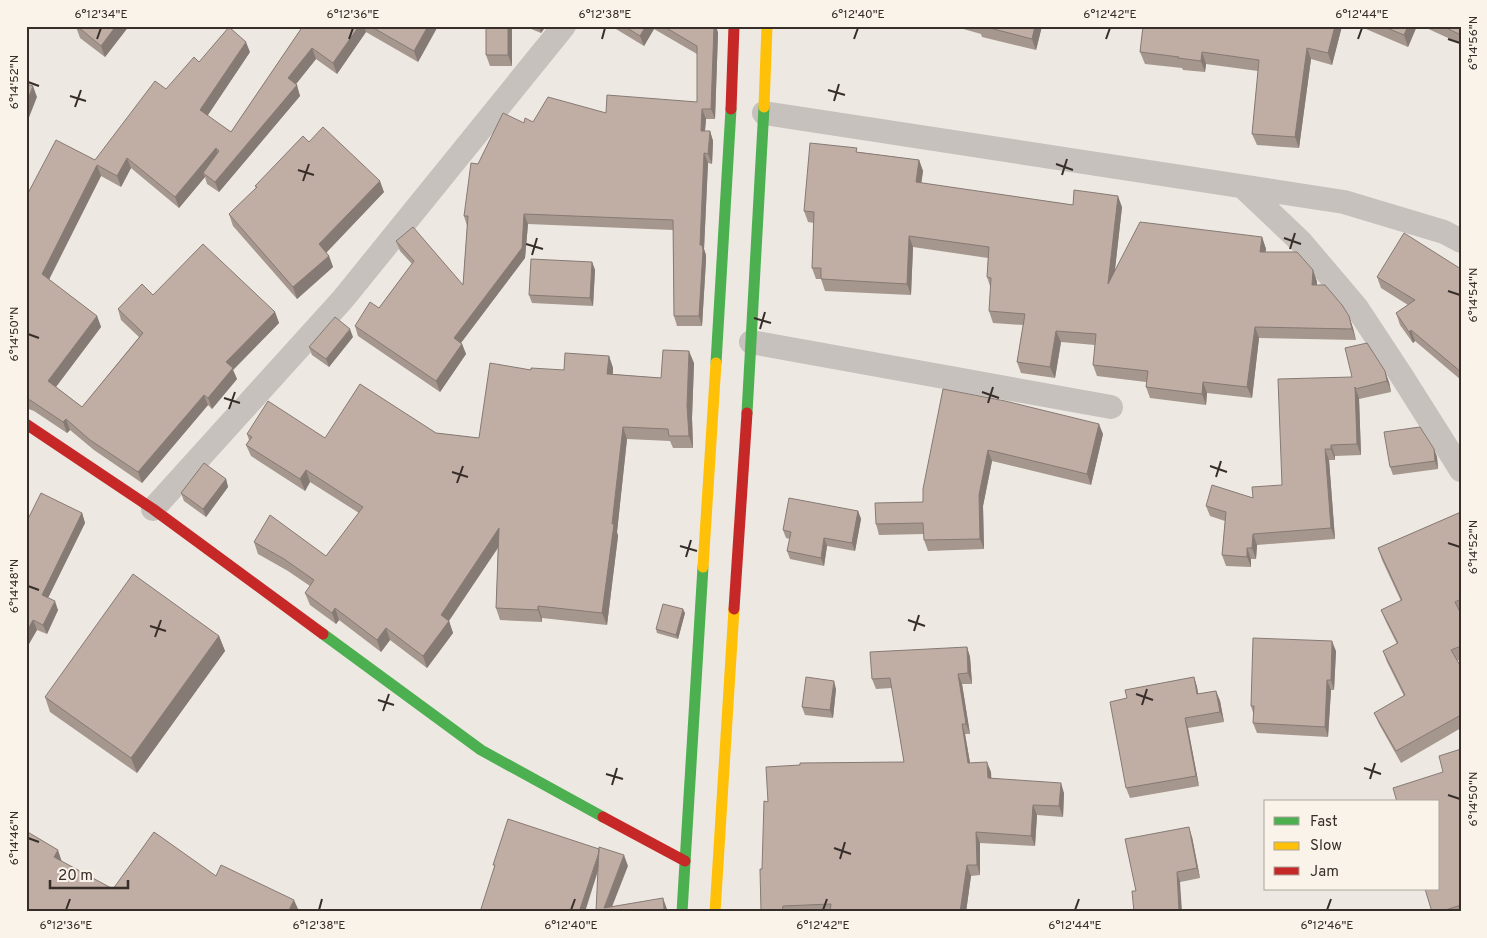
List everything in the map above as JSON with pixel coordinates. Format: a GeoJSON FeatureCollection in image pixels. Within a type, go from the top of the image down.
{"type":"FeatureCollection","features":[{"type":"Feature","properties":{"kind":"street"},"geometry":{"type":"LineString","coordinates":[[153,509],[343,299],[564,26]]}},
{"type":"Feature","properties":{"kind":"street"},"geometry":{"type":"LineString","coordinates":[[682,912],[731,111],[734,26]]}},
{"type":"Feature","properties":{"kind":"street"},"geometry":{"type":"LineString","coordinates":[[715,912],[751,342],[767,26]]}},
{"type":"Feature","properties":{"kind":"street"},"geometry":{"type":"LineString","coordinates":[[764,112],[1344,202],[1444,232],[1461,241]]}},
{"type":"Feature","properties":{"kind":"street"},"geometry":{"type":"LineString","coordinates":[[1243,187],[1301,242],[1357,308],[1461,470]]}},
{"type":"Feature","properties":{"kind":"street"},"geometry":{"type":"LineString","coordinates":[[751,342],[1111,407]]}},
{"type":"Feature","properties":{"kind":"street"},"geometry":{"type":"LineString","coordinates":[[26,424],[153,509],[481,750],[685,861]]}},
{"type":"Feature","properties":{"kind":"building"},"geometry":{"type":"Polygon","coordinates":[[[77,26],[116,26],[101,46],[77,26]]]}},
{"type":"Feature","properties":{"kind":"building"},"geometry":{"type":"Polygon","coordinates":[[[303,26],[359,26],[333,63],[312,48],[288,78],[297,85],[215,182],[203,173],[219,151],[216,148],[175,197],[127,158],[117,176],[97,165],[42,274],[97,316],[48,381],[82,407],[143,333],[118,309],[142,284],[153,295],[203,244],[275,312],[226,362],[233,368],[208,398],[204,395],[138,472],[90,440],[66,419],[63,422],[26,399],[26,197],[56,140],[95,160],[155,81],[166,89],[194,57],[199,62],[229,27],[246,42],[200,110],[231,132],[303,26]]]}},
{"type":"Feature","properties":{"kind":"building"},"geometry":{"type":"Polygon","coordinates":[[[370,26],[428,26],[414,51],[370,26]]]}},
{"type":"Feature","properties":{"kind":"building"},"geometry":{"type":"Polygon","coordinates":[[[486,26],[508,26],[508,55],[486,55],[486,26]]]}},
{"type":"Feature","properties":{"kind":"building"},"geometry":{"type":"Polygon","coordinates":[[[624,26],[646,26],[640,36],[624,26]]]}},
{"type":"Feature","properties":{"kind":"building"},"geometry":{"type":"Polygon","coordinates":[[[663,26],[714,26],[711,109],[702,109],[701,131],[710,131],[708,154],[704,153],[700,245],[702,245],[703,250],[699,316],[674,316],[673,220],[524,214],[522,248],[454,338],[462,344],[436,381],[355,326],[370,302],[379,308],[414,261],[396,241],[413,227],[463,285],[468,216],[464,216],[471,163],[478,164],[503,113],[524,123],[525,118],[533,122],[548,97],[606,113],[607,95],[697,102],[697,46],[663,26]]]}},
{"type":"Feature","properties":{"kind":"building"},"geometry":{"type":"Polygon","coordinates":[[[982,26],[1035,26],[1032,39],[982,26]]]}},
{"type":"Feature","properties":{"kind":"building"},"geometry":{"type":"Polygon","coordinates":[[[1143,26],[1335,26],[1328,53],[1307,48],[1295,137],[1252,134],[1259,60],[1202,52],[1201,61],[1140,52],[1143,26]]]}},
{"type":"Feature","properties":{"kind":"building"},"geometry":{"type":"Polygon","coordinates":[[[1382,26],[1408,26],[1404,35],[1382,26]]]}},
{"type":"Feature","properties":{"kind":"building"},"geometry":{"type":"Polygon","coordinates":[[[1442,26],[1461,26],[1461,35],[1442,26]]]}},
{"type":"Feature","properties":{"kind":"building"},"geometry":{"type":"Polygon","coordinates":[[[26,84],[33,86],[26,104],[26,84]]]}},
{"type":"Feature","properties":{"kind":"building"},"geometry":{"type":"Polygon","coordinates":[[[323,127],[380,181],[319,244],[329,256],[293,287],[229,214],[257,187],[255,186],[303,136],[309,142],[323,127]]]}},
{"type":"Feature","properties":{"kind":"building"},"geometry":{"type":"Polygon","coordinates":[[[810,143],[857,148],[856,152],[919,160],[916,182],[1073,205],[1074,190],[1118,196],[1108,284],[1140,222],[1262,237],[1260,252],[1297,252],[1313,270],[1312,285],[1325,285],[1349,316],[1352,329],[1255,327],[1247,387],[1203,382],[1202,394],[1146,387],[1148,371],[1093,365],[1096,334],[1056,331],[1050,367],[1017,362],[1025,314],[989,311],[991,278],[987,277],[989,247],[909,236],[907,284],[821,279],[821,268],[812,268],[814,212],[804,211],[810,143]]]}},
{"type":"Feature","properties":{"kind":"building"},"geometry":{"type":"Polygon","coordinates":[[[1404,233],[1461,269],[1461,372],[1411,330],[1409,332],[1396,313],[1415,300],[1377,277],[1404,233]]]}},
{"type":"Feature","properties":{"kind":"building"},"geometry":{"type":"Polygon","coordinates":[[[531,259],[592,262],[590,298],[529,295],[531,259]]]}},
{"type":"Feature","properties":{"kind":"building"},"geometry":{"type":"Polygon","coordinates":[[[335,317],[350,329],[326,359],[309,347],[335,317]]]}},
{"type":"Feature","properties":{"kind":"building"},"geometry":{"type":"Polygon","coordinates":[[[1367,343],[1385,371],[1387,381],[1355,389],[1357,444],[1331,445],[1331,449],[1325,449],[1331,528],[1253,534],[1252,548],[1247,548],[1247,557],[1222,555],[1226,512],[1206,506],[1212,485],[1253,498],[1252,487],[1282,485],[1278,379],[1352,377],[1345,348],[1367,343]]]}},
{"type":"Feature","properties":{"kind":"building"},"geometry":{"type":"Polygon","coordinates":[[[663,350],[689,351],[687,406],[689,436],[669,436],[668,429],[623,427],[612,524],[614,524],[602,613],[538,606],[538,610],[496,608],[499,528],[441,615],[449,621],[423,656],[386,628],[377,640],[335,608],[332,613],[305,593],[314,580],[284,559],[254,542],[270,515],[326,556],[363,507],[306,470],[300,479],[246,445],[252,437],[247,434],[268,401],[325,438],[360,384],[436,433],[479,438],[490,363],[531,370],[531,368],[564,370],[565,353],[609,356],[607,374],[661,378],[663,350]]]}},
{"type":"Feature","properties":{"kind":"building"},"geometry":{"type":"Polygon","coordinates":[[[943,389],[1005,401],[1099,424],[1087,474],[988,450],[979,495],[980,539],[924,540],[923,523],[876,524],[875,503],[923,502],[923,489],[943,389]]]}},
{"type":"Feature","properties":{"kind":"building"},"geometry":{"type":"Polygon","coordinates":[[[1420,427],[1434,449],[1435,461],[1390,467],[1384,432],[1420,427]]]}},
{"type":"Feature","properties":{"kind":"building"},"geometry":{"type":"Polygon","coordinates":[[[204,463],[226,479],[203,509],[181,493],[204,463]]]}},
{"type":"Feature","properties":{"kind":"building"},"geometry":{"type":"Polygon","coordinates":[[[41,493],[82,513],[42,595],[55,601],[43,625],[33,620],[26,633],[26,523],[41,493]]]}},
{"type":"Feature","properties":{"kind":"building"},"geometry":{"type":"Polygon","coordinates":[[[789,498],[858,511],[852,543],[824,538],[821,558],[787,551],[791,532],[783,530],[789,498]]]}},
{"type":"Feature","properties":{"kind":"building"},"geometry":{"type":"Polygon","coordinates":[[[1461,512],[1461,599],[1455,602],[1461,614],[1461,646],[1451,650],[1461,667],[1461,715],[1396,751],[1374,713],[1405,695],[1383,651],[1398,643],[1381,610],[1402,600],[1378,548],[1461,512]]]}},
{"type":"Feature","properties":{"kind":"building"},"geometry":{"type":"Polygon","coordinates":[[[133,574],[219,636],[131,758],[45,697],[133,574]]]}},
{"type":"Feature","properties":{"kind":"building"},"geometry":{"type":"Polygon","coordinates":[[[663,604],[683,609],[676,635],[656,629],[663,604]]]}},
{"type":"Feature","properties":{"kind":"building"},"geometry":{"type":"Polygon","coordinates":[[[1253,638],[1332,641],[1331,680],[1327,680],[1325,727],[1253,723],[1254,706],[1251,706],[1253,638]]]}},
{"type":"Feature","properties":{"kind":"building"},"geometry":{"type":"Polygon","coordinates":[[[967,647],[968,673],[958,674],[966,724],[962,724],[968,763],[987,762],[988,778],[1061,783],[1059,806],[1033,805],[1031,836],[976,832],[977,865],[967,865],[960,912],[830,912],[831,904],[783,906],[782,912],[761,912],[760,869],[762,869],[764,801],[768,802],[766,767],[800,765],[800,763],[904,762],[890,678],[872,679],[870,652],[967,647]]]}},
{"type":"Feature","properties":{"kind":"building"},"geometry":{"type":"Polygon","coordinates":[[[806,677],[834,681],[830,710],[802,707],[806,677]]]}},
{"type":"Feature","properties":{"kind":"building"},"geometry":{"type":"Polygon","coordinates":[[[1194,677],[1197,694],[1216,691],[1220,712],[1185,718],[1196,776],[1126,788],[1110,702],[1127,698],[1125,690],[1194,677]]]}},
{"type":"Feature","properties":{"kind":"building"},"geometry":{"type":"Polygon","coordinates":[[[1461,749],[1461,905],[1439,912],[1432,912],[1425,890],[1440,890],[1440,800],[1396,800],[1393,788],[1443,772],[1439,756],[1461,749]]]}},
{"type":"Feature","properties":{"kind":"building"},"geometry":{"type":"Polygon","coordinates":[[[508,819],[599,849],[579,912],[480,912],[508,819]]]}},
{"type":"Feature","properties":{"kind":"building"},"geometry":{"type":"Polygon","coordinates":[[[1189,827],[1197,868],[1177,872],[1179,912],[1134,912],[1132,891],[1136,891],[1125,839],[1189,827]]]}},
{"type":"Feature","properties":{"kind":"building"},"geometry":{"type":"Polygon","coordinates":[[[26,831],[58,850],[54,857],[113,889],[154,832],[216,876],[221,865],[294,900],[289,910],[293,912],[26,912],[26,831]]]}},
{"type":"Feature","properties":{"kind":"building"},"geometry":{"type":"Polygon","coordinates":[[[599,847],[624,855],[604,908],[663,898],[664,909],[667,912],[596,912],[599,847]]]}},
{"type":"Feature","properties":{"kind":"traffic: fast"},"geometry":{"type":"LineString","coordinates":[[747,413],[764,107]]}},
{"type":"Feature","properties":{"kind":"traffic: fast"},"geometry":{"type":"LineString","coordinates":[[716,363],[731,109]]}},
{"type":"Feature","properties":{"kind":"traffic: fast"},"geometry":{"type":"LineString","coordinates":[[682,912],[703,567]]}},
{"type":"Feature","properties":{"kind":"traffic: fast"},"geometry":{"type":"LineString","coordinates":[[323,634],[481,750],[603,817]]}},
{"type":"Feature","properties":{"kind":"traffic: slow"},"geometry":{"type":"LineString","coordinates":[[764,107],[767,26]]}},
{"type":"Feature","properties":{"kind":"traffic: slow"},"geometry":{"type":"LineString","coordinates":[[703,567],[716,363]]}},
{"type":"Feature","properties":{"kind":"traffic: slow"},"geometry":{"type":"LineString","coordinates":[[715,912],[734,609]]}},
{"type":"Feature","properties":{"kind":"traffic: jam"},"geometry":{"type":"LineString","coordinates":[[731,109],[734,26]]}},
{"type":"Feature","properties":{"kind":"traffic: jam"},"geometry":{"type":"LineString","coordinates":[[734,609],[747,413]]}},
{"type":"Feature","properties":{"kind":"traffic: jam"},"geometry":{"type":"LineString","coordinates":[[26,424],[153,509],[323,634]]}},
{"type":"Feature","properties":{"kind":"traffic: jam"},"geometry":{"type":"LineString","coordinates":[[603,817],[685,861]]}}]}
